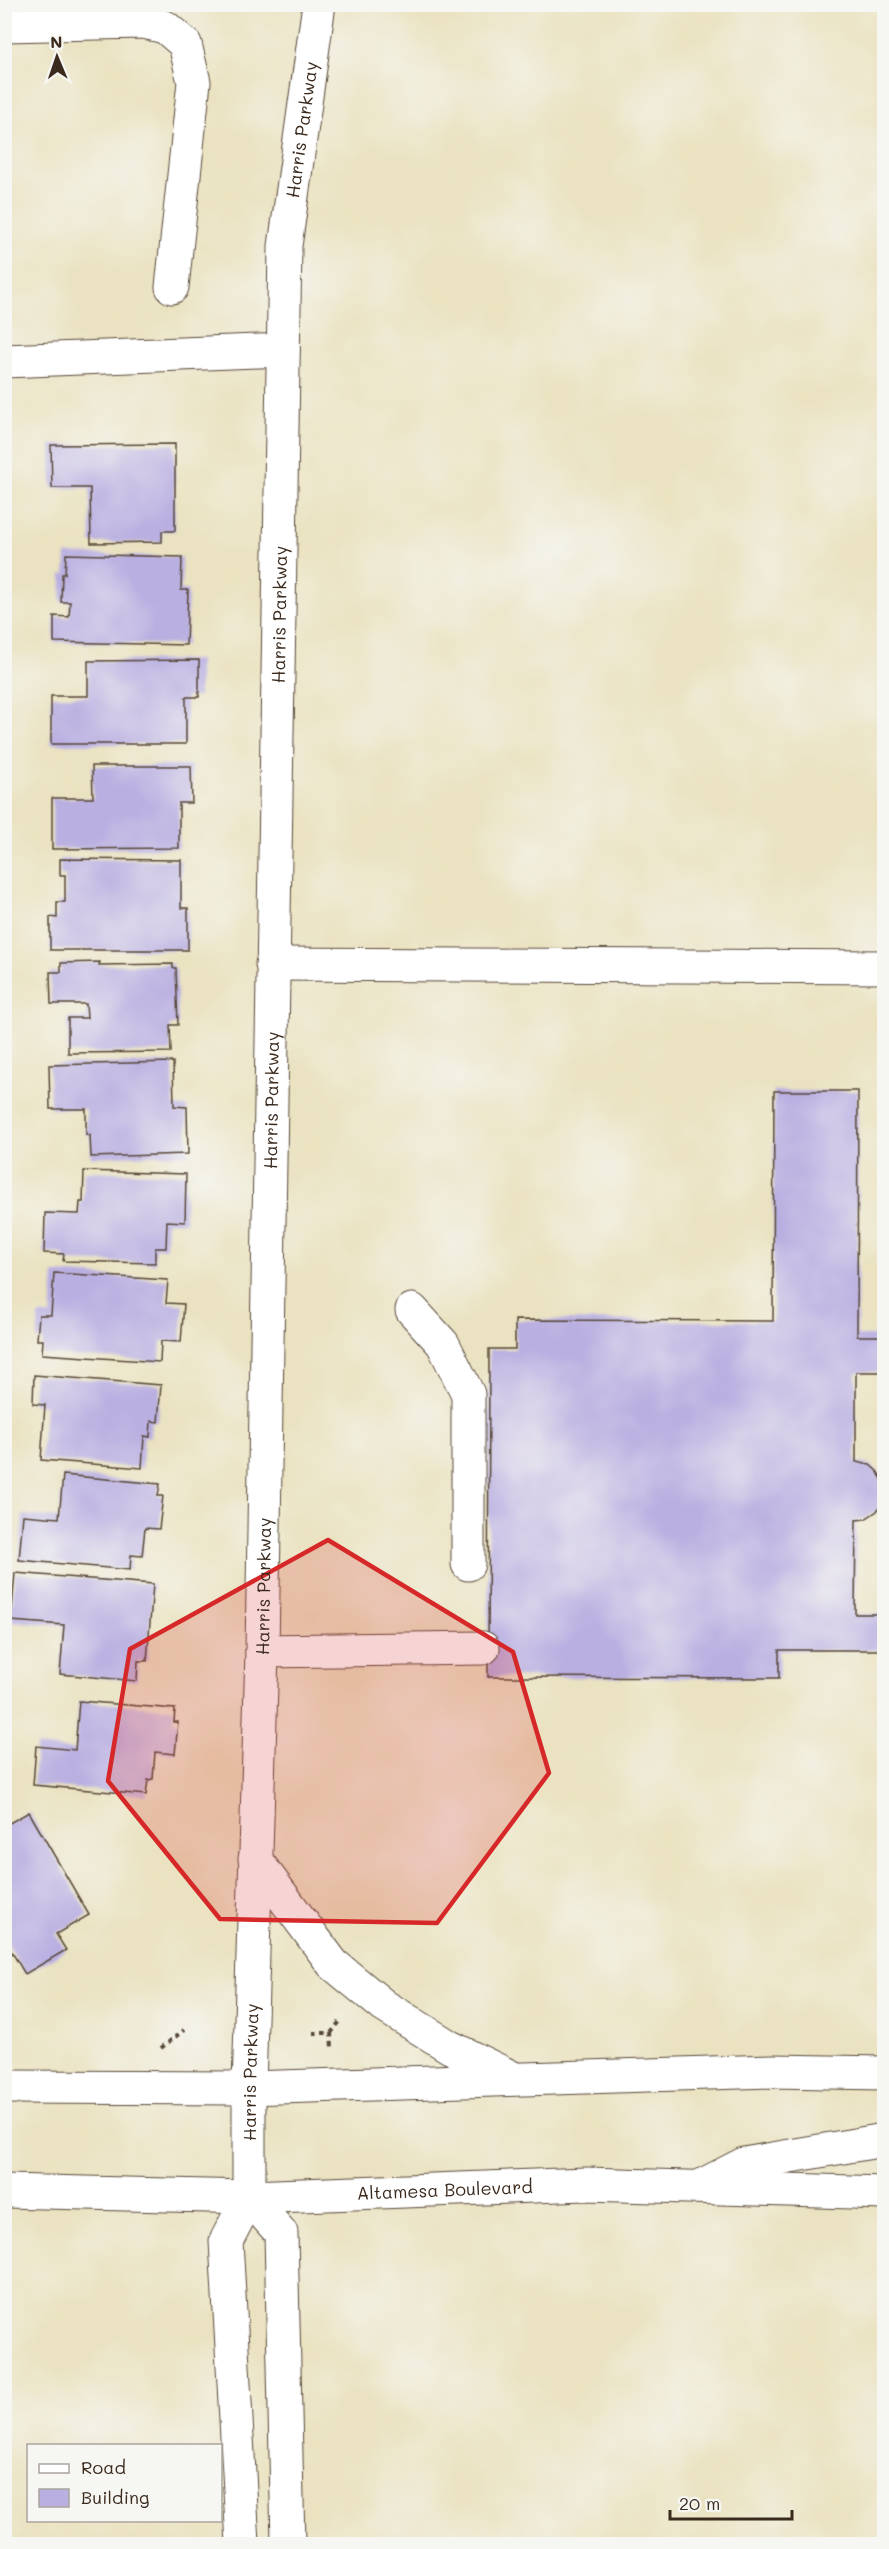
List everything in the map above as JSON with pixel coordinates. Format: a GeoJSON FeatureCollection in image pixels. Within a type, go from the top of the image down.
{"type":"FeatureCollection","features":[{"type":"Feature","properties":{"kind":"street","name":"Harris Parkway"},"geometry":{"type":"LineString","coordinates":[[243,2544],[226,2241],[249,2197],[249,2088],[262,1651],[285,246],[319,4]]}},
{"type":"Feature","properties":{"kind":"street"},"geometry":{"type":"LineString","coordinates":[[4,25],[143,22],[165,27],[185,44],[194,82],[172,287]]}},
{"type":"Feature","properties":{"kind":"street"},"geometry":{"type":"LineString","coordinates":[[4,361],[283,350]]}},
{"type":"Feature","properties":{"kind":"street"},"geometry":{"type":"LineString","coordinates":[[273,964],[885,967]]}},
{"type":"Feature","properties":{"kind":"street"},"geometry":{"type":"LineString","coordinates":[[412,1310],[443,1344],[468,1394],[468,1564]]}},
{"type":"Feature","properties":{"kind":"street"},"geometry":{"type":"LineString","coordinates":[[262,1651],[483,1648]]}},
{"type":"Feature","properties":{"kind":"street"},"geometry":{"type":"LineString","coordinates":[[255,1859],[333,1964],[384,2006],[450,2047],[515,2079]]}},
{"type":"Feature","properties":{"kind":"street"},"geometry":{"type":"LineString","coordinates":[[4,2087],[249,2088],[773,2071],[885,2073]]}},
{"type":"Feature","properties":{"kind":"street"},"geometry":{"type":"LineString","coordinates":[[699,2187],[744,2164],[885,2140]]}},
{"type":"Feature","properties":{"kind":"street","name":"Altamesa Boulevard"},"geometry":{"type":"LineString","coordinates":[[4,2191],[249,2197],[586,2184],[885,2193]]}},
{"type":"Feature","properties":{"kind":"street"},"geometry":{"type":"LineString","coordinates":[[249,2197],[282,2233],[288,2544]]}},
{"type":"Feature","properties":{"kind":"path"},"geometry":{"type":"LineString","coordinates":[[332,2052],[332,2033],[342,2017]]}},
{"type":"Feature","properties":{"kind":"path"},"geometry":{"type":"LineString","coordinates":[[313,2033],[332,2033]]}},
{"type":"Feature","properties":{"kind":"highlighted area"},"geometry":{"type":"Polygon","coordinates":[[[328,1540],[513,1652],[549,1773],[437,1923],[220,1919],[108,1781],[130,1649],[328,1540]]]}},
{"type":"Feature","properties":{"kind":"building"},"geometry":{"type":"Polygon","coordinates":[[[175,444],[175,531],[162,531],[162,542],[91,543],[90,488],[52,488],[51,445],[175,444]]]}},
{"type":"Feature","properties":{"kind":"building"},"geometry":{"type":"Polygon","coordinates":[[[66,554],[182,557],[181,590],[188,590],[186,645],[54,642],[54,616],[69,617],[70,602],[61,602],[62,574],[65,574],[66,554]]]}},
{"type":"Feature","properties":{"kind":"building"},"geometry":{"type":"Polygon","coordinates":[[[199,660],[199,697],[186,697],[186,744],[51,744],[51,696],[88,696],[88,661],[199,660]]]}},
{"type":"Feature","properties":{"kind":"building"},"geometry":{"type":"Polygon","coordinates":[[[92,766],[191,766],[192,803],[179,803],[179,848],[52,849],[52,798],[93,798],[92,766]]]}},
{"type":"Feature","properties":{"kind":"building"},"geometry":{"type":"Polygon","coordinates":[[[60,859],[181,860],[181,908],[188,908],[188,950],[50,950],[50,917],[57,918],[57,902],[65,902],[65,875],[60,875],[60,859]]]}},
{"type":"Feature","properties":{"kind":"building"},"geometry":{"type":"Polygon","coordinates":[[[100,962],[99,965],[173,964],[173,968],[176,968],[178,1025],[170,1025],[171,1052],[68,1053],[68,1018],[87,1018],[86,1004],[51,1004],[50,972],[61,972],[61,963],[100,962]]]}},
{"type":"Feature","properties":{"kind":"building"},"geometry":{"type":"Polygon","coordinates":[[[173,1062],[174,1106],[187,1107],[188,1154],[91,1157],[90,1135],[86,1135],[86,1109],[50,1109],[49,1065],[173,1062]]]}},
{"type":"Feature","properties":{"kind":"building"},"geometry":{"type":"Polygon","coordinates":[[[774,1091],[858,1091],[857,1336],[884,1336],[884,1372],[856,1372],[856,1462],[870,1465],[877,1471],[882,1479],[884,1490],[882,1503],[877,1511],[865,1519],[856,1520],[855,1614],[884,1614],[884,1650],[779,1650],[779,1678],[488,1677],[489,1349],[515,1349],[515,1320],[773,1321],[774,1091]]]}},
{"type":"Feature","properties":{"kind":"building"},"geometry":{"type":"Polygon","coordinates":[[[84,1171],[186,1174],[185,1222],[167,1221],[166,1248],[155,1248],[155,1263],[63,1261],[64,1254],[44,1253],[45,1213],[79,1214],[80,1202],[83,1202],[84,1171]]]}},
{"type":"Feature","properties":{"kind":"building"},"geometry":{"type":"Polygon","coordinates":[[[54,1273],[168,1280],[166,1303],[184,1304],[181,1342],[161,1341],[160,1362],[42,1354],[43,1340],[37,1340],[39,1315],[51,1315],[54,1273]]]}},
{"type":"Feature","properties":{"kind":"building"},"geometry":{"type":"Polygon","coordinates":[[[34,1375],[161,1385],[158,1422],[151,1421],[150,1437],[144,1436],[142,1468],[41,1460],[45,1405],[33,1404],[34,1375]]]}},
{"type":"Feature","properties":{"kind":"building"},"geometry":{"type":"Polygon","coordinates":[[[63,1475],[160,1484],[158,1496],[163,1496],[159,1529],[145,1528],[142,1556],[131,1555],[130,1570],[19,1560],[23,1515],[59,1518],[63,1475]]]}},
{"type":"Feature","properties":{"kind":"building"},"geometry":{"type":"Polygon","coordinates":[[[15,1573],[153,1584],[147,1661],[138,1661],[137,1681],[60,1674],[64,1625],[11,1621],[15,1573]]]}},
{"type":"Feature","properties":{"kind":"building"},"geometry":{"type":"Polygon","coordinates":[[[79,1701],[175,1709],[174,1722],[178,1722],[175,1754],[155,1752],[153,1779],[148,1780],[146,1795],[33,1785],[36,1746],[75,1750],[79,1701]]]}},
{"type":"Feature","properties":{"kind":"building"},"geometry":{"type":"Polygon","coordinates":[[[29,1812],[89,1915],[56,1934],[66,1950],[25,1974],[4,1939],[4,1826],[29,1812]]]}}]}
